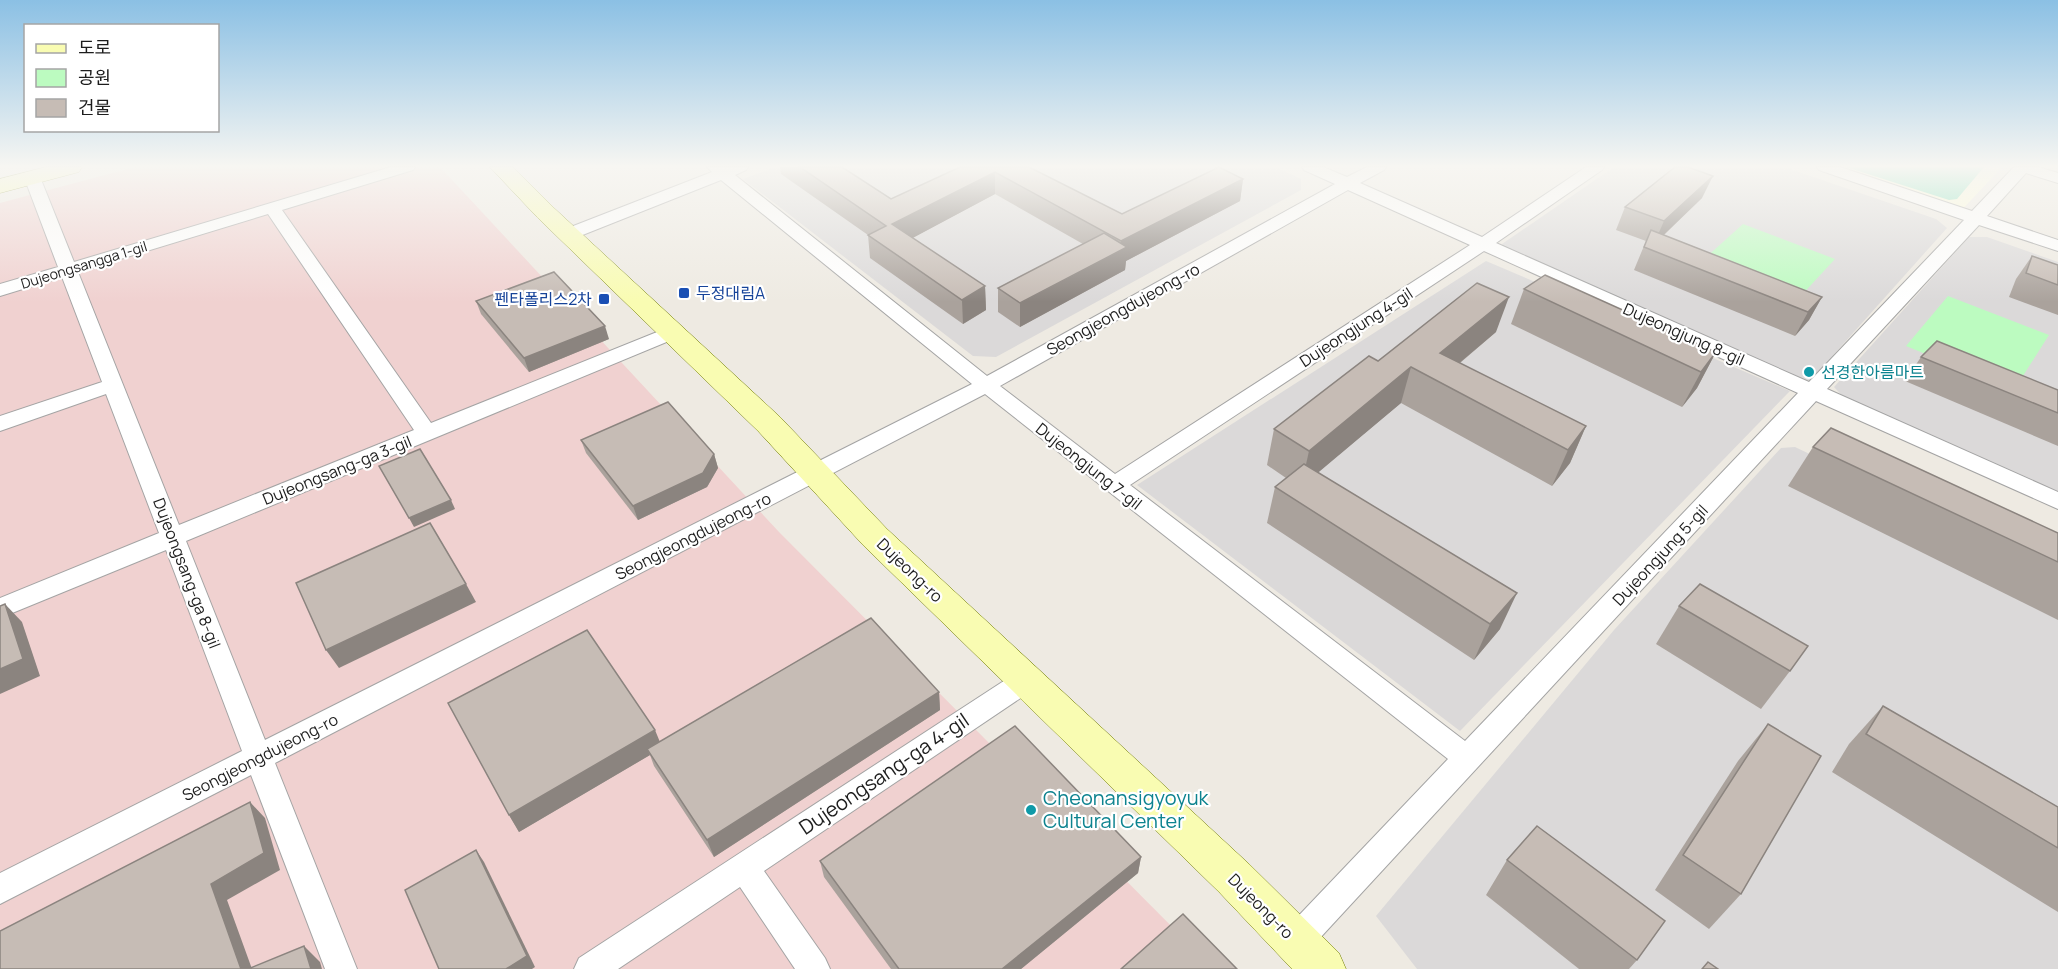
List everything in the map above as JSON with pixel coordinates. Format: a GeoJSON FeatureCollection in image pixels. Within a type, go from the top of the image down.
{"type":"FeatureCollection","features":[{"type":"Feature","properties":{"kind":"street","name":"Dujeongsang-ga 8-gil"},"geometry":{"type":"LineString","coordinates":[[40,212],[68,270],[341,969]]}},
{"type":"Feature","properties":{"kind":"street","name":"Dujeongsangga 1-gil"},"geometry":{"type":"LineString","coordinates":[[0,291],[258,212]]}},
{"type":"Feature","properties":{"kind":"street"},"geometry":{"type":"LineString","coordinates":[[275,212],[427,433]]}},
{"type":"Feature","properties":{"kind":"street","name":"Dujeong-ro"},"geometry":{"type":"LineString","coordinates":[[547,212],[674,332],[816,473],[875,537],[1234,878],[1323,969]]}},
{"type":"Feature","properties":{"kind":"street"},"geometry":{"type":"LineString","coordinates":[[569,234],[622,212]]}},
{"type":"Feature","properties":{"kind":"street","name":"Dujeongjung 7-gil"},"geometry":{"type":"LineString","coordinates":[[778,212],[986,385],[1468,759]]}},
{"type":"Feature","properties":{"kind":"street","name":"Seongjeongdujeong-ro"},"geometry":{"type":"LineString","coordinates":[[0,889],[986,385],[1296,212]]}},
{"type":"Feature","properties":{"kind":"street","name":"Dujeongjung 8-gil"},"geometry":{"type":"LineString","coordinates":[[1413,212],[2058,501]]}},
{"type":"Feature","properties":{"kind":"street","name":"Dujeongjung 4-gil"},"geometry":{"type":"LineString","coordinates":[[1114,485],[1530,212]]}},
{"type":"Feature","properties":{"kind":"street"},"geometry":{"type":"LineString","coordinates":[[1959,212],[2058,246]]}},
{"type":"Feature","properties":{"kind":"street","name":"Dujeongjung 5-gil"},"geometry":{"type":"LineString","coordinates":[[1296,941],[1981,212]]}},
{"type":"Feature","properties":{"kind":"street","name":"Dujeongsang-ga 3-gil"},"geometry":{"type":"LineString","coordinates":[[0,608],[674,332]]}},
{"type":"Feature","properties":{"kind":"street"},"geometry":{"type":"LineString","coordinates":[[0,424],[113,385]]}},
{"type":"Feature","properties":{"kind":"street","name":"Dujeongsang-ga 4-gil"},"geometry":{"type":"LineString","coordinates":[[590,969],[1024,681]]}},
{"type":"Feature","properties":{"kind":"street"},"geometry":{"type":"LineString","coordinates":[[744,867],[814,969]]}},
{"type":"Feature","properties":{"kind":"shaded area"},"geometry":{"type":"Polygon","coordinates":[[[0,212],[482,212],[779,532],[1214,969],[0,969],[0,212]]]}},
{"type":"Feature","properties":{"kind":"shaded area"},"geometry":{"type":"Polygon","coordinates":[[[786,212],[1260,212],[996,357],[973,356],[786,212]]]}},
{"type":"Feature","properties":{"kind":"shaded area"},"geometry":{"type":"Polygon","coordinates":[[[1548,212],[1916,212],[1936,219],[1947,228],[1811,380],[1796,380],[1508,253],[1502,244],[1548,212]]]}},
{"type":"Feature","properties":{"kind":"shaded area"},"geometry":{"type":"Polygon","coordinates":[[[1969,237],[1987,237],[2058,262],[2058,495],[1850,404],[1834,387],[1969,237]]]}},
{"type":"Feature","properties":{"kind":"shaded area"},"geometry":{"type":"Polygon","coordinates":[[[1486,261],[1790,391],[1460,731],[1137,485],[1486,261]]]}},
{"type":"Feature","properties":{"kind":"shaded area"},"geometry":{"type":"Polygon","coordinates":[[[1795,447],[2058,573],[2058,969],[1417,969],[1376,916],[1614,630],[1781,448],[1795,447]]]}},
{"type":"Feature","properties":{"kind":"green space"},"geometry":{"type":"Polygon","coordinates":[[[1743,224],[1835,259],[1798,299],[1703,260],[1743,224]]]}},
{"type":"Feature","properties":{"kind":"green space"},"geometry":{"type":"Polygon","coordinates":[[[1948,296],[2049,335],[2014,390],[1906,346],[1948,296]]]}},
{"type":"Feature","properties":{"kind":"building"},"geometry":{"type":"Polygon","coordinates":[[[866,212],[915,212],[892,224],[985,286],[962,300],[868,235],[886,226],[866,212]]]}},
{"type":"Feature","properties":{"kind":"building"},"geometry":{"type":"Polygon","coordinates":[[[1068,212],[1178,212],[1121,241],[1068,212]]]}},
{"type":"Feature","properties":{"kind":"building"},"geometry":{"type":"Polygon","coordinates":[[[1640,212],[1674,212],[1664,221],[1640,212]]]}},
{"type":"Feature","properties":{"kind":"building"},"geometry":{"type":"Polygon","coordinates":[[[1651,230],[1822,297],[1808,312],[1644,247],[1651,230]]]}},
{"type":"Feature","properties":{"kind":"building"},"geometry":{"type":"Polygon","coordinates":[[[1104,233],[1127,247],[1020,303],[998,288],[1104,233]]]}},
{"type":"Feature","properties":{"kind":"building"},"geometry":{"type":"Polygon","coordinates":[[[2032,256],[2058,265],[2058,285],[2026,273],[2032,256]]]}},
{"type":"Feature","properties":{"kind":"building"},"geometry":{"type":"Polygon","coordinates":[[[554,272],[605,326],[524,358],[476,301],[554,272]]]}},
{"type":"Feature","properties":{"kind":"building"},"geometry":{"type":"Polygon","coordinates":[[[1545,275],[1716,352],[1701,372],[1524,289],[1545,275]]]}},
{"type":"Feature","properties":{"kind":"building"},"geometry":{"type":"Polygon","coordinates":[[[1477,283],[1509,297],[1440,353],[1586,426],[1568,450],[1411,367],[1309,451],[1274,429],[1369,356],[1378,361],[1477,283]]]}},
{"type":"Feature","properties":{"kind":"building"},"geometry":{"type":"Polygon","coordinates":[[[1937,341],[2058,390],[2058,413],[1921,357],[1937,341]]]}},
{"type":"Feature","properties":{"kind":"building"},"geometry":{"type":"Polygon","coordinates":[[[668,402],[714,454],[703,473],[633,506],[581,440],[668,402]]]}},
{"type":"Feature","properties":{"kind":"building"},"geometry":{"type":"Polygon","coordinates":[[[1831,428],[2058,533],[2058,562],[1813,447],[1831,428]]]}},
{"type":"Feature","properties":{"kind":"building"},"geometry":{"type":"Polygon","coordinates":[[[420,449],[451,500],[409,518],[379,466],[420,449]]]}},
{"type":"Feature","properties":{"kind":"building"},"geometry":{"type":"Polygon","coordinates":[[[1304,464],[1517,593],[1490,624],[1275,487],[1304,464]]]}},
{"type":"Feature","properties":{"kind":"building"},"geometry":{"type":"Polygon","coordinates":[[[430,523],[466,584],[326,650],[296,583],[430,523]]]}},
{"type":"Feature","properties":{"kind":"building"},"geometry":{"type":"Polygon","coordinates":[[[1700,584],[1808,646],[1790,671],[1679,606],[1700,584]]]}},
{"type":"Feature","properties":{"kind":"building"},"geometry":{"type":"Polygon","coordinates":[[[5,604],[23,659],[0,669],[0,606],[5,604]]]}},
{"type":"Feature","properties":{"kind":"building"},"geometry":{"type":"Polygon","coordinates":[[[871,618],[939,692],[707,840],[647,749],[871,618]]]}},
{"type":"Feature","properties":{"kind":"building"},"geometry":{"type":"Polygon","coordinates":[[[587,630],[655,730],[509,815],[448,703],[587,630]]]}},
{"type":"Feature","properties":{"kind":"building"},"geometry":{"type":"Polygon","coordinates":[[[1883,706],[2058,807],[2058,848],[1866,734],[1883,706]]]}},
{"type":"Feature","properties":{"kind":"building"},"geometry":{"type":"Polygon","coordinates":[[[1768,724],[1821,756],[1741,894],[1683,855],[1768,724]]]}},
{"type":"Feature","properties":{"kind":"building"},"geometry":{"type":"Polygon","coordinates":[[[1015,726],[1141,857],[1002,969],[899,969],[820,861],[1015,726]]]}},
{"type":"Feature","properties":{"kind":"building"},"geometry":{"type":"Polygon","coordinates":[[[250,802],[264,853],[211,884],[241,969],[0,969],[0,931],[250,802]]]}},
{"type":"Feature","properties":{"kind":"building"},"geometry":{"type":"Polygon","coordinates":[[[1537,826],[1665,921],[1637,960],[1507,860],[1537,826]]]}},
{"type":"Feature","properties":{"kind":"building"},"geometry":{"type":"Polygon","coordinates":[[[476,850],[527,956],[506,969],[439,969],[405,890],[476,850]]]}},
{"type":"Feature","properties":{"kind":"building"},"geometry":{"type":"Polygon","coordinates":[[[1183,914],[1237,969],[1121,969],[1183,914]]]}},
{"type":"Feature","properties":{"kind":"building"},"geometry":{"type":"Polygon","coordinates":[[[304,946],[311,969],[248,969],[304,946]]]}},
{"type":"Feature","properties":{"kind":"building"},"geometry":{"type":"Polygon","coordinates":[[[1708,962],[1718,969],[1702,969],[1708,962]]]}},
{"type":"Feature","properties":{"kind":"place","name":"두정대림A"},"geometry":{"type":"Point","coordinates":[684,293]}},
{"type":"Feature","properties":{"kind":"place","name":"펜타폴리스2차"},"geometry":{"type":"Point","coordinates":[604,299]}},
{"type":"Feature","properties":{"kind":"place","name":"선경한아름마트"},"geometry":{"type":"Point","coordinates":[1809,372]}},
{"type":"Feature","properties":{"kind":"place","name":"Cheonansigyoyuk Cultural Center"},"geometry":{"type":"Point","coordinates":[1031,810]}}]}
